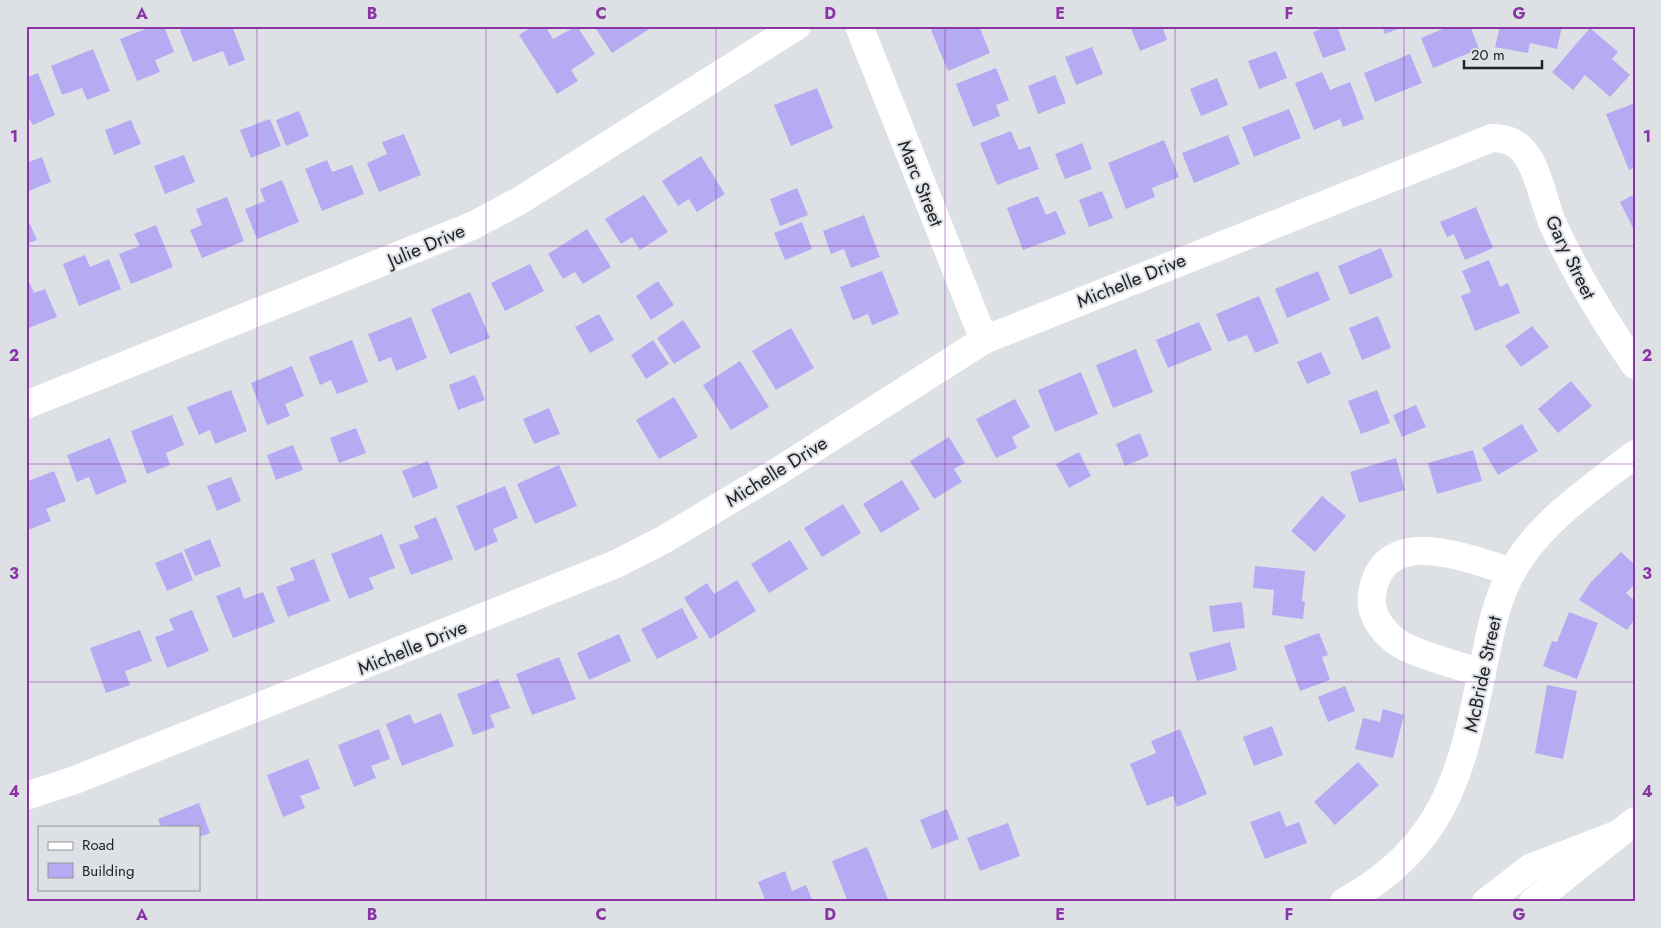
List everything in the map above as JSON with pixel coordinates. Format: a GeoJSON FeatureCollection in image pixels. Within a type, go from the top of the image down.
{"type":"FeatureCollection","features":[{"type":"Feature","properties":{"kind":"main road","name":"Julie Drive"},"geometry":{"type":"LineString","coordinates":[[26,405],[472,226],[519,200],[797,26]]}},
{"type":"Feature","properties":{"kind":"main road","name":"Marc Street"},"geometry":{"type":"LineString","coordinates":[[859,26],[984,340]]}},
{"type":"Feature","properties":{"kind":"main road","name":"Michelle Drive"},"geometry":{"type":"LineString","coordinates":[[26,796],[75,780],[616,564],[663,540],[777,472],[984,340],[1482,141],[1502,138],[1517,144]]}},
{"type":"Feature","properties":{"kind":"main road","name":"Gary Street"},"geometry":{"type":"LineString","coordinates":[[1517,144],[1528,156],[1554,225],[1586,290],[1635,365]]}},
{"type":"Feature","properties":{"kind":"main road","name":"McBride Street"},"geometry":{"type":"LineString","coordinates":[[1344,902],[1367,889],[1393,869],[1416,846],[1437,817],[1462,762],[1494,614],[1512,572],[1527,548],[1549,523],[1635,454]]}},
{"type":"Feature","properties":{"kind":"main road"},"geometry":{"type":"LineString","coordinates":[[1482,674],[1399,644],[1386,634],[1373,612],[1371,599],[1374,580],[1386,564],[1398,555],[1420,550],[1434,550],[1512,572]]}},
{"type":"Feature","properties":{"kind":"main road"},"geometry":{"type":"LineString","coordinates":[[1486,902],[1530,868],[1626,827]]}},
{"type":"Feature","properties":{"kind":"main road"},"geometry":{"type":"LineString","coordinates":[[1533,902],[1626,827]]}},
{"type":"Feature","properties":{"kind":"building"},"geometry":{"type":"Polygon","coordinates":[[[153,26],[164,26],[174,52],[155,60],[160,72],[137,81],[120,39],[153,26]]]}},
{"type":"Feature","properties":{"kind":"building"},"geometry":{"type":"Polygon","coordinates":[[[190,26],[232,26],[245,60],[229,66],[223,51],[193,62],[180,30],[190,26]]]}},
{"type":"Feature","properties":{"kind":"building"},"geometry":{"type":"Polygon","coordinates":[[[533,26],[545,26],[553,39],[577,26],[595,54],[571,70],[578,81],[557,94],[519,35],[533,26]]]}},
{"type":"Feature","properties":{"kind":"building"},"geometry":{"type":"Polygon","coordinates":[[[594,26],[650,26],[651,28],[612,53],[594,26]]]}},
{"type":"Feature","properties":{"kind":"building"},"geometry":{"type":"Polygon","coordinates":[[[940,26],[979,26],[990,53],[948,71],[931,30],[940,26]]]}},
{"type":"Feature","properties":{"kind":"building"},"geometry":{"type":"Polygon","coordinates":[[[1130,26],[1162,26],[1167,40],[1140,51],[1130,26]]]}},
{"type":"Feature","properties":{"kind":"building"},"geometry":{"type":"Polygon","coordinates":[[[1329,26],[1337,26],[1346,50],[1323,58],[1313,32],[1329,26]]]}},
{"type":"Feature","properties":{"kind":"building"},"geometry":{"type":"Polygon","coordinates":[[[1382,26],[1405,26],[1385,34],[1382,26]]]}},
{"type":"Feature","properties":{"kind":"building"},"geometry":{"type":"Polygon","coordinates":[[[1450,26],[1470,26],[1479,49],[1433,68],[1421,38],[1450,26]]]}},
{"type":"Feature","properties":{"kind":"building"},"geometry":{"type":"Polygon","coordinates":[[[1500,26],[1562,26],[1557,49],[1530,43],[1528,53],[1495,47],[1500,26]]]}},
{"type":"Feature","properties":{"kind":"building"},"geometry":{"type":"Polygon","coordinates":[[[1590,28],[1618,52],[1612,59],[1630,75],[1610,97],[1585,75],[1573,90],[1552,72],[1590,28]]]}},
{"type":"Feature","properties":{"kind":"building"},"geometry":{"type":"Polygon","coordinates":[[[1092,47],[1103,74],[1076,85],[1065,57],[1092,47]]]}},
{"type":"Feature","properties":{"kind":"building"},"geometry":{"type":"Polygon","coordinates":[[[93,49],[110,91],[87,100],[82,88],[62,95],[51,66],[93,49]]]}},
{"type":"Feature","properties":{"kind":"building"},"geometry":{"type":"Polygon","coordinates":[[[1276,51],[1287,78],[1259,89],[1248,61],[1276,51]]]}},
{"type":"Feature","properties":{"kind":"building"},"geometry":{"type":"Polygon","coordinates":[[[1410,54],[1422,83],[1375,102],[1364,73],[1410,54]]]}},
{"type":"Feature","properties":{"kind":"building"},"geometry":{"type":"Polygon","coordinates":[[[996,68],[1009,100],[996,105],[1000,116],[973,127],[956,84],[996,68]]]}},
{"type":"Feature","properties":{"kind":"building"},"geometry":{"type":"Polygon","coordinates":[[[1322,72],[1330,90],[1350,82],[1364,119],[1343,127],[1340,119],[1314,130],[1295,83],[1322,72]]]}},
{"type":"Feature","properties":{"kind":"building"},"geometry":{"type":"Polygon","coordinates":[[[38,73],[55,115],[33,125],[26,113],[26,78],[38,73]]]}},
{"type":"Feature","properties":{"kind":"building"},"geometry":{"type":"Polygon","coordinates":[[[1055,75],[1066,103],[1038,114],[1028,86],[1055,75]]]}},
{"type":"Feature","properties":{"kind":"building"},"geometry":{"type":"Polygon","coordinates":[[[1217,78],[1228,105],[1201,116],[1190,89],[1217,78]]]}},
{"type":"Feature","properties":{"kind":"building"},"geometry":{"type":"Polygon","coordinates":[[[817,88],[833,128],[791,146],[774,105],[817,88]]]}},
{"type":"Feature","properties":{"kind":"building"},"geometry":{"type":"Polygon","coordinates":[[[1635,103],[1635,167],[1629,170],[1606,114],[1635,103]]]}},
{"type":"Feature","properties":{"kind":"building"},"geometry":{"type":"Polygon","coordinates":[[[1289,109],[1301,138],[1254,157],[1242,127],[1289,109]]]}},
{"type":"Feature","properties":{"kind":"building"},"geometry":{"type":"Polygon","coordinates":[[[299,111],[309,136],[286,146],[276,120],[299,111]]]}},
{"type":"Feature","properties":{"kind":"building"},"geometry":{"type":"Polygon","coordinates":[[[270,119],[281,146],[251,158],[240,130],[270,119]]]}},
{"type":"Feature","properties":{"kind":"building"},"geometry":{"type":"Polygon","coordinates":[[[131,120],[141,144],[114,155],[105,130],[131,120]]]}},
{"type":"Feature","properties":{"kind":"building"},"geometry":{"type":"Polygon","coordinates":[[[1011,131],[1019,150],[1030,146],[1039,169],[997,185],[980,143],[1011,131]]]}},
{"type":"Feature","properties":{"kind":"building"},"geometry":{"type":"Polygon","coordinates":[[[404,134],[421,175],[379,192],[367,163],[387,154],[382,142],[404,134]]]}},
{"type":"Feature","properties":{"kind":"building"},"geometry":{"type":"Polygon","coordinates":[[[1228,135],[1240,164],[1194,183],[1182,153],[1228,135]]]}},
{"type":"Feature","properties":{"kind":"building"},"geometry":{"type":"Polygon","coordinates":[[[1164,140],[1179,177],[1152,188],[1155,197],[1126,209],[1108,163],[1164,140]]]}},
{"type":"Feature","properties":{"kind":"building"},"geometry":{"type":"Polygon","coordinates":[[[1082,143],[1092,169],[1065,179],[1055,154],[1082,143]]]}},
{"type":"Feature","properties":{"kind":"building"},"geometry":{"type":"Polygon","coordinates":[[[184,155],[195,182],[165,194],[154,166],[184,155]]]}},
{"type":"Feature","properties":{"kind":"building"},"geometry":{"type":"Polygon","coordinates":[[[701,156],[725,194],[697,212],[689,199],[678,206],[662,181],[701,156]]]}},
{"type":"Feature","properties":{"kind":"building"},"geometry":{"type":"Polygon","coordinates":[[[42,157],[51,182],[26,192],[26,163],[42,157]]]}},
{"type":"Feature","properties":{"kind":"building"},"geometry":{"type":"Polygon","coordinates":[[[327,160],[332,172],[352,165],[364,194],[322,211],[305,169],[327,160]]]}},
{"type":"Feature","properties":{"kind":"building"},"geometry":{"type":"Polygon","coordinates":[[[282,180],[299,222],[257,239],[245,209],[265,201],[260,189],[282,180]]]}},
{"type":"Feature","properties":{"kind":"building"},"geometry":{"type":"Polygon","coordinates":[[[797,188],[808,215],[780,226],[770,199],[797,188]]]}},
{"type":"Feature","properties":{"kind":"building"},"geometry":{"type":"Polygon","coordinates":[[[1102,191],[1113,218],[1089,227],[1079,200],[1102,191]]]}},
{"type":"Feature","properties":{"kind":"building"},"geometry":{"type":"Polygon","coordinates":[[[1635,194],[1635,232],[1620,202],[1635,194]]]}},
{"type":"Feature","properties":{"kind":"building"},"geometry":{"type":"Polygon","coordinates":[[[644,195],[668,232],[640,250],[632,237],[621,244],[605,219],[644,195]]]}},
{"type":"Feature","properties":{"kind":"building"},"geometry":{"type":"Polygon","coordinates":[[[1038,196],[1046,215],[1056,211],[1066,234],[1023,250],[1007,208],[1038,196]]]}},
{"type":"Feature","properties":{"kind":"building"},"geometry":{"type":"Polygon","coordinates":[[[227,197],[244,241],[202,258],[190,230],[202,225],[196,209],[227,197]]]}},
{"type":"Feature","properties":{"kind":"building"},"geometry":{"type":"Polygon","coordinates":[[[1476,207],[1493,248],[1465,260],[1454,234],[1447,237],[1440,222],[1476,207]]]}},
{"type":"Feature","properties":{"kind":"building"},"geometry":{"type":"Polygon","coordinates":[[[26,215],[37,240],[26,244],[26,215]]]}},
{"type":"Feature","properties":{"kind":"building"},"geometry":{"type":"Polygon","coordinates":[[[864,215],[880,257],[851,268],[844,249],[831,254],[823,231],[864,215]]]}},
{"type":"Feature","properties":{"kind":"building"},"geometry":{"type":"Polygon","coordinates":[[[802,222],[812,249],[785,260],[774,233],[802,222]]]}},
{"type":"Feature","properties":{"kind":"building"},"geometry":{"type":"Polygon","coordinates":[[[156,225],[173,267],[131,284],[119,254],[140,246],[134,234],[156,225]]]}},
{"type":"Feature","properties":{"kind":"building"},"geometry":{"type":"Polygon","coordinates":[[[587,229],[611,267],[583,284],[575,272],[563,279],[548,254],[587,229]]]}},
{"type":"Feature","properties":{"kind":"building"},"geometry":{"type":"Polygon","coordinates":[[[1381,248],[1393,277],[1350,295],[1338,266],[1381,248]]]}},
{"type":"Feature","properties":{"kind":"building"},"geometry":{"type":"Polygon","coordinates":[[[85,255],[90,267],[109,259],[121,289],[79,306],[63,264],[85,255]]]}},
{"type":"Feature","properties":{"kind":"building"},"geometry":{"type":"Polygon","coordinates":[[[1489,260],[1500,287],[1508,283],[1520,313],[1475,331],[1461,296],[1471,292],[1462,271],[1489,260]]]}},
{"type":"Feature","properties":{"kind":"building"},"geometry":{"type":"Polygon","coordinates":[[[530,264],[544,291],[505,311],[491,283],[530,264]]]}},
{"type":"Feature","properties":{"kind":"building"},"geometry":{"type":"Polygon","coordinates":[[[882,271],[899,314],[872,325],[868,314],[853,320],[840,287],[882,271]]]}},
{"type":"Feature","properties":{"kind":"building"},"geometry":{"type":"Polygon","coordinates":[[[1318,271],[1330,300],[1287,318],[1275,289],[1318,271]]]}},
{"type":"Feature","properties":{"kind":"building"},"geometry":{"type":"Polygon","coordinates":[[[28,279],[34,293],[45,289],[57,317],[26,329],[26,280],[28,279]]]}},
{"type":"Feature","properties":{"kind":"building"},"geometry":{"type":"Polygon","coordinates":[[[658,281],[674,305],[651,320],[636,296],[658,281]]]}},
{"type":"Feature","properties":{"kind":"building"},"geometry":{"type":"Polygon","coordinates":[[[470,292],[490,338],[450,354],[431,309],[470,292]]]}},
{"type":"Feature","properties":{"kind":"building"},"geometry":{"type":"Polygon","coordinates":[[[1259,296],[1279,343],[1255,353],[1247,335],[1228,342],[1216,314],[1259,296]]]}},
{"type":"Feature","properties":{"kind":"building"},"geometry":{"type":"Polygon","coordinates":[[[599,314],[614,340],[590,353],[575,327],[599,314]]]}},
{"type":"Feature","properties":{"kind":"building"},"geometry":{"type":"Polygon","coordinates":[[[1378,316],[1391,348],[1362,360],[1349,328],[1378,316]]]}},
{"type":"Feature","properties":{"kind":"building"},"geometry":{"type":"Polygon","coordinates":[[[411,317],[427,358],[396,371],[391,357],[379,362],[368,334],[411,317]]]}},
{"type":"Feature","properties":{"kind":"building"},"geometry":{"type":"Polygon","coordinates":[[[683,320],[701,347],[674,364],[657,338],[683,320]]]}},
{"type":"Feature","properties":{"kind":"building"},"geometry":{"type":"Polygon","coordinates":[[[1199,322],[1212,350],[1168,368],[1156,340],[1199,322]]]}},
{"type":"Feature","properties":{"kind":"building"},"geometry":{"type":"Polygon","coordinates":[[[1532,326],[1549,347],[1521,367],[1505,346],[1532,326]]]}},
{"type":"Feature","properties":{"kind":"building"},"geometry":{"type":"Polygon","coordinates":[[[791,328],[814,368],[776,390],[752,351],[791,328]]]}},
{"type":"Feature","properties":{"kind":"building"},"geometry":{"type":"Polygon","coordinates":[[[352,340],[368,382],[337,394],[331,380],[320,385],[309,357],[352,340]]]}},
{"type":"Feature","properties":{"kind":"building"},"geometry":{"type":"Polygon","coordinates":[[[653,340],[669,364],[646,379],[631,355],[653,340]]]}},
{"type":"Feature","properties":{"kind":"building"},"geometry":{"type":"Polygon","coordinates":[[[1136,349],[1153,392],[1113,408],[1096,365],[1136,349]]]}},
{"type":"Feature","properties":{"kind":"building"},"geometry":{"type":"Polygon","coordinates":[[[1321,352],[1331,374],[1307,384],[1297,362],[1321,352]]]}},
{"type":"Feature","properties":{"kind":"building"},"geometry":{"type":"Polygon","coordinates":[[[740,361],[769,407],[731,430],[703,385],[740,361]]]}},
{"type":"Feature","properties":{"kind":"building"},"geometry":{"type":"Polygon","coordinates":[[[292,366],[304,396],[285,404],[290,416],[267,425],[251,383],[292,366]]]}},
{"type":"Feature","properties":{"kind":"building"},"geometry":{"type":"Polygon","coordinates":[[[1081,372],[1098,414],[1055,432],[1038,390],[1081,372]]]}},
{"type":"Feature","properties":{"kind":"building"},"geometry":{"type":"Polygon","coordinates":[[[475,375],[485,400],[458,410],[449,385],[475,375]]]}},
{"type":"Feature","properties":{"kind":"building"},"geometry":{"type":"Polygon","coordinates":[[[1571,381],[1592,406],[1558,433],[1538,409],[1571,381]]]}},
{"type":"Feature","properties":{"kind":"building"},"geometry":{"type":"Polygon","coordinates":[[[231,390],[247,431],[215,444],[210,430],[199,435],[187,407],[231,390]]]}},
{"type":"Feature","properties":{"kind":"building"},"geometry":{"type":"Polygon","coordinates":[[[1377,390],[1390,423],[1361,434],[1348,401],[1377,390]]]}},
{"type":"Feature","properties":{"kind":"building"},"geometry":{"type":"Polygon","coordinates":[[[674,397],[698,437],[659,459],[636,420],[674,397]]]}},
{"type":"Feature","properties":{"kind":"building"},"geometry":{"type":"Polygon","coordinates":[[[1015,399],[1030,427],[1012,437],[1017,448],[996,458],[976,419],[1015,399]]]}},
{"type":"Feature","properties":{"kind":"building"},"geometry":{"type":"Polygon","coordinates":[[[1416,405],[1426,427],[1402,437],[1393,415],[1416,405]]]}},
{"type":"Feature","properties":{"kind":"building"},"geometry":{"type":"Polygon","coordinates":[[[549,408],[560,434],[534,444],[523,419],[549,408]]]}},
{"type":"Feature","properties":{"kind":"building"},"geometry":{"type":"Polygon","coordinates":[[[172,415],[184,445],[166,453],[170,465],[147,474],[131,431],[172,415]]]}},
{"type":"Feature","properties":{"kind":"building"},"geometry":{"type":"Polygon","coordinates":[[[1522,424],[1538,451],[1498,475],[1482,448],[1522,424]]]}},
{"type":"Feature","properties":{"kind":"building"},"geometry":{"type":"Polygon","coordinates":[[[356,428],[366,453],[339,463],[330,438],[356,428]]]}},
{"type":"Feature","properties":{"kind":"building"},"geometry":{"type":"Polygon","coordinates":[[[1140,433],[1149,456],[1125,466],[1116,444],[1140,433]]]}},
{"type":"Feature","properties":{"kind":"building"},"geometry":{"type":"Polygon","coordinates":[[[949,437],[965,463],[954,469],[962,482],[934,499],[910,461],[949,437]]]}},
{"type":"Feature","properties":{"kind":"building"},"geometry":{"type":"Polygon","coordinates":[[[110,438],[127,482],[96,495],[89,477],[77,482],[67,455],[110,438]]]}},
{"type":"Feature","properties":{"kind":"building"},"geometry":{"type":"Polygon","coordinates":[[[293,445],[303,470],[276,480],[267,455],[293,445]]]}},
{"type":"Feature","properties":{"kind":"building"},"geometry":{"type":"Polygon","coordinates":[[[1473,450],[1482,481],[1437,494],[1428,463],[1473,450]]]}},
{"type":"Feature","properties":{"kind":"building"},"geometry":{"type":"Polygon","coordinates":[[[1079,452],[1091,476],[1069,488],[1056,464],[1079,452]]]}},
{"type":"Feature","properties":{"kind":"building"},"geometry":{"type":"Polygon","coordinates":[[[1396,458],[1405,490],[1359,503],[1350,472],[1396,458]]]}},
{"type":"Feature","properties":{"kind":"building"},"geometry":{"type":"Polygon","coordinates":[[[428,461],[438,488],[413,498],[402,471],[428,461]]]}},
{"type":"Feature","properties":{"kind":"building"},"geometry":{"type":"Polygon","coordinates":[[[559,465],[577,506],[535,524],[517,484],[559,465]]]}},
{"type":"Feature","properties":{"kind":"building"},"geometry":{"type":"Polygon","coordinates":[[[54,471],[66,501],[46,509],[51,521],[28,530],[26,525],[26,482],[54,471]]]}},
{"type":"Feature","properties":{"kind":"building"},"geometry":{"type":"Polygon","coordinates":[[[231,477],[241,501],[217,511],[207,486],[231,477]]]}},
{"type":"Feature","properties":{"kind":"building"},"geometry":{"type":"Polygon","coordinates":[[[902,480],[920,509],[881,533],[863,504],[902,480]]]}},
{"type":"Feature","properties":{"kind":"building"},"geometry":{"type":"Polygon","coordinates":[[[505,486],[518,518],[493,529],[498,541],[475,551],[456,506],[505,486]]]}},
{"type":"Feature","properties":{"kind":"building"},"geometry":{"type":"Polygon","coordinates":[[[1322,496],[1346,516],[1315,552],[1291,531],[1322,496]]]}},
{"type":"Feature","properties":{"kind":"building"},"geometry":{"type":"Polygon","coordinates":[[[843,504],[861,533],[822,557],[804,528],[843,504]]]}},
{"type":"Feature","properties":{"kind":"building"},"geometry":{"type":"Polygon","coordinates":[[[436,517],[453,559],[411,575],[399,545],[419,538],[414,526],[436,517]]]}},
{"type":"Feature","properties":{"kind":"building"},"geometry":{"type":"Polygon","coordinates":[[[382,534],[395,568],[369,578],[374,589],[349,599],[331,554],[382,534]]]}},
{"type":"Feature","properties":{"kind":"building"},"geometry":{"type":"Polygon","coordinates":[[[210,539],[221,566],[195,576],[184,550],[210,539]]]}},
{"type":"Feature","properties":{"kind":"building"},"geometry":{"type":"Polygon","coordinates":[[[790,540],[808,569],[769,593],[751,564],[790,540]]]}},
{"type":"Feature","properties":{"kind":"building"},"geometry":{"type":"Polygon","coordinates":[[[182,552],[193,580],[167,591],[155,563],[182,552]]]}},
{"type":"Feature","properties":{"kind":"building"},"geometry":{"type":"Polygon","coordinates":[[[1621,552],[1635,565],[1635,584],[1626,593],[1635,601],[1635,619],[1627,630],[1579,600],[1591,582],[1621,552]]]}},
{"type":"Feature","properties":{"kind":"building"},"geometry":{"type":"Polygon","coordinates":[[[314,559],[330,601],[288,617],[276,587],[295,580],[290,568],[314,559]]]}},
{"type":"Feature","properties":{"kind":"building"},"geometry":{"type":"Polygon","coordinates":[[[1255,566],[1305,571],[1302,601],[1305,602],[1303,619],[1272,615],[1274,590],[1253,588],[1255,566]]]}},
{"type":"Feature","properties":{"kind":"building"},"geometry":{"type":"Polygon","coordinates":[[[737,580],[756,611],[710,639],[684,598],[707,583],[714,594],[737,580]]]}},
{"type":"Feature","properties":{"kind":"building"},"geometry":{"type":"Polygon","coordinates":[[[240,587],[244,599],[263,592],[275,622],[233,638],[216,596],[240,587]]]}},
{"type":"Feature","properties":{"kind":"building"},"geometry":{"type":"Polygon","coordinates":[[[1242,602],[1245,628],[1213,632],[1209,606],[1242,602]]]}},
{"type":"Feature","properties":{"kind":"building"},"geometry":{"type":"Polygon","coordinates":[[[682,608],[698,638],[657,659],[641,629],[682,608]]]}},
{"type":"Feature","properties":{"kind":"building"},"geometry":{"type":"Polygon","coordinates":[[[192,610],[209,651],[167,668],[155,637],[174,630],[169,619],[192,610]]]}},
{"type":"Feature","properties":{"kind":"building"},"geometry":{"type":"Polygon","coordinates":[[[1569,612],[1598,623],[1577,679],[1543,666],[1552,641],[1557,642],[1569,612]]]}},
{"type":"Feature","properties":{"kind":"building"},"geometry":{"type":"Polygon","coordinates":[[[140,630],[152,661],[125,671],[130,685],[106,693],[90,648],[140,630]]]}},
{"type":"Feature","properties":{"kind":"building"},"geometry":{"type":"Polygon","coordinates":[[[1319,633],[1328,655],[1322,657],[1330,680],[1300,691],[1284,646],[1319,633]]]}},
{"type":"Feature","properties":{"kind":"building"},"geometry":{"type":"Polygon","coordinates":[[[619,634],[631,661],[589,680],[577,653],[619,634]]]}},
{"type":"Feature","properties":{"kind":"building"},"geometry":{"type":"Polygon","coordinates":[[[1230,642],[1237,670],[1197,681],[1189,653],[1230,642]]]}},
{"type":"Feature","properties":{"kind":"building"},"geometry":{"type":"Polygon","coordinates":[[[559,657],[576,699],[532,715],[516,674],[559,657]]]}},
{"type":"Feature","properties":{"kind":"building"},"geometry":{"type":"Polygon","coordinates":[[[498,679],[510,708],[490,715],[495,727],[473,735],[457,694],[498,679]]]}},
{"type":"Feature","properties":{"kind":"building"},"geometry":{"type":"Polygon","coordinates":[[[1547,685],[1577,691],[1563,759],[1535,753],[1547,685]]]}},
{"type":"Feature","properties":{"kind":"building"},"geometry":{"type":"Polygon","coordinates":[[[1345,686],[1355,711],[1328,722],[1318,697],[1345,686]]]}},
{"type":"Feature","properties":{"kind":"building"},"geometry":{"type":"Polygon","coordinates":[[[1383,709],[1404,715],[1393,758],[1355,749],[1363,718],[1380,722],[1383,709]]]}},
{"type":"Feature","properties":{"kind":"building"},"geometry":{"type":"Polygon","coordinates":[[[441,713],[454,746],[402,766],[386,724],[410,714],[414,724],[441,713]]]}},
{"type":"Feature","properties":{"kind":"building"},"geometry":{"type":"Polygon","coordinates":[[[1272,726],[1283,755],[1254,766],[1243,737],[1272,726]]]}},
{"type":"Feature","properties":{"kind":"building"},"geometry":{"type":"Polygon","coordinates":[[[379,729],[390,759],[371,766],[376,778],[354,787],[338,745],[379,729]]]}},
{"type":"Feature","properties":{"kind":"building"},"geometry":{"type":"Polygon","coordinates":[[[1180,729],[1207,794],[1177,807],[1173,796],[1147,806],[1130,764],[1156,753],[1151,741],[1180,729]]]}},
{"type":"Feature","properties":{"kind":"building"},"geometry":{"type":"Polygon","coordinates":[[[308,759],[320,789],[300,796],[305,808],[283,817],[267,775],[308,759]]]}},
{"type":"Feature","properties":{"kind":"building"},"geometry":{"type":"Polygon","coordinates":[[[1358,762],[1379,785],[1335,825],[1314,802],[1358,762]]]}},
{"type":"Feature","properties":{"kind":"building"},"geometry":{"type":"Polygon","coordinates":[[[199,803],[210,833],[200,837],[200,826],[161,826],[158,819],[199,803]]]}},
{"type":"Feature","properties":{"kind":"building"},"geometry":{"type":"Polygon","coordinates":[[[947,809],[959,839],[932,849],[920,820],[947,809]]]}},
{"type":"Feature","properties":{"kind":"building"},"geometry":{"type":"Polygon","coordinates":[[[1280,811],[1286,827],[1299,822],[1307,843],[1265,859],[1250,822],[1280,811]]]}},
{"type":"Feature","properties":{"kind":"building"},"geometry":{"type":"Polygon","coordinates":[[[1008,823],[1020,856],[980,871],[967,838],[1008,823]]]}},
{"type":"Feature","properties":{"kind":"building"},"geometry":{"type":"Polygon","coordinates":[[[867,847],[889,902],[848,902],[832,861],[867,847]]]}},
{"type":"Feature","properties":{"kind":"building"},"geometry":{"type":"Polygon","coordinates":[[[785,871],[792,891],[806,885],[813,902],[766,902],[758,882],[785,871]]]}}]}
